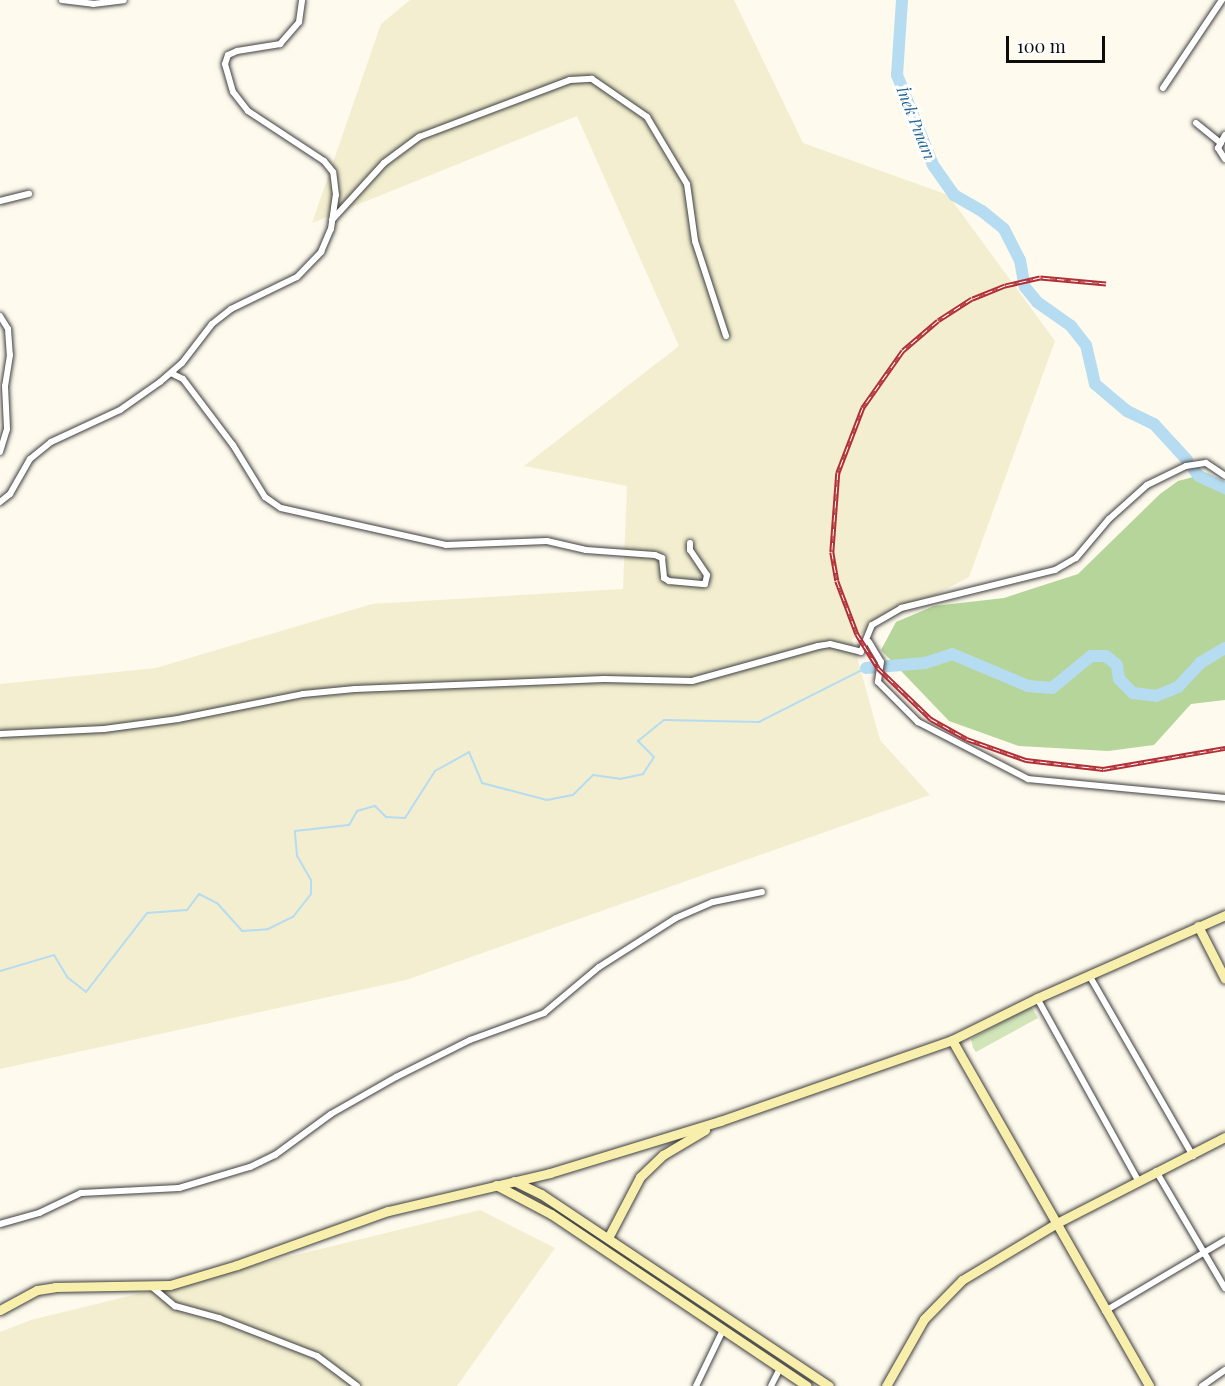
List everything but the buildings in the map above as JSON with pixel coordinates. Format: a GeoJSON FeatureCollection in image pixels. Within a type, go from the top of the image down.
{"type":"FeatureCollection","features":[{"type":"Feature","properties":{"kind":"main road"},"geometry":{"type":"LineString","coordinates":[[0,1310],[37,1290],[55,1287],[152,1287],[237,1265],[388,1210],[514,1181],[720,1121],[952,1040],[1037,998],[1225,915]]}},
{"type":"Feature","properties":{"kind":"main road"},"geometry":{"type":"LineString","coordinates":[[1198,926],[1225,979]]}},
{"type":"Feature","properties":{"kind":"main road"},"geometry":{"type":"LineString","coordinates":[[952,1040],[1149,1386]]}},
{"type":"Feature","properties":{"kind":"main road"},"geometry":{"type":"LineString","coordinates":[[608,1238],[640,1177],[663,1155],[720,1121]]}},
{"type":"Feature","properties":{"kind":"main road"},"geometry":{"type":"LineString","coordinates":[[886,1386],[907,1346],[945,1295],[977,1270],[1057,1223],[1156,1171],[1193,1156],[1225,1137]]}},
{"type":"Feature","properties":{"kind":"main road"},"geometry":{"type":"LineString","coordinates":[[514,1181],[541,1194],[829,1386]]}},
{"type":"Feature","properties":{"kind":"main road"},"geometry":{"type":"LineString","coordinates":[[496,1185],[551,1214],[807,1386]]}},
{"type":"Feature","properties":{"kind":"street"},"geometry":{"type":"LineString","coordinates":[[62,0],[93,4],[124,0]]}},
{"type":"Feature","properties":{"kind":"street"},"geometry":{"type":"LineString","coordinates":[[0,502],[10,494],[30,459],[51,442],[120,410],[171,373],[212,324],[231,309],[297,277],[321,252],[332,220],[333,172],[324,161],[248,111],[233,92],[225,64],[228,55],[237,51],[280,44],[299,22],[302,0]]}},
{"type":"Feature","properties":{"kind":"street"},"geometry":{"type":"LineString","coordinates":[[1163,88],[1222,0]]}},
{"type":"Feature","properties":{"kind":"street"},"geometry":{"type":"LineString","coordinates":[[332,220],[384,163],[419,137],[570,80],[591,79],[647,117],[687,184],[695,242],[726,336]]}},
{"type":"Feature","properties":{"kind":"street"},"geometry":{"type":"LineString","coordinates":[[1197,123],[1221,143]]}},
{"type":"Feature","properties":{"kind":"street"},"geometry":{"type":"LineString","coordinates":[[1225,135],[1218,148],[1225,159]]}},
{"type":"Feature","properties":{"kind":"street"},"geometry":{"type":"LineString","coordinates":[[0,201],[6,202],[29,194]]}},
{"type":"Feature","properties":{"kind":"street"},"geometry":{"type":"LineString","coordinates":[[0,316],[8,329],[10,355],[4,386],[8,429],[0,452]]}},
{"type":"Feature","properties":{"kind":"street"},"geometry":{"type":"LineString","coordinates":[[171,373],[183,379],[233,445],[265,497],[281,508],[446,545],[547,541],[586,550],[655,555],[662,558],[664,578],[669,581],[705,584],[707,575],[690,550],[690,543]]}},
{"type":"Feature","properties":{"kind":"street"},"geometry":{"type":"LineString","coordinates":[[0,734],[104,729],[178,719],[303,694],[355,689],[604,680],[692,681],[818,646],[830,644],[861,652],[868,642],[872,625],[901,608],[1033,576],[1076,558],[1109,519],[1147,485],[1186,466],[1206,463],[1225,476]]}},
{"type":"Feature","properties":{"kind":"street"},"geometry":{"type":"LineString","coordinates":[[868,642],[881,662],[878,682],[918,722],[1028,779],[1225,798]]}},
{"type":"Feature","properties":{"kind":"street"},"geometry":{"type":"LineString","coordinates":[[0,1224],[81,1194],[179,1188],[250,1167],[275,1155],[332,1114],[396,1077],[470,1040],[544,1013],[599,967],[676,918],[713,902],[762,892]]}},
{"type":"Feature","properties":{"kind":"street"},"geometry":{"type":"LineString","coordinates":[[1089,975],[1193,1156]]}},
{"type":"Feature","properties":{"kind":"street"},"geometry":{"type":"LineString","coordinates":[[1037,998],[1138,1180]]}},
{"type":"Feature","properties":{"kind":"street"},"geometry":{"type":"LineString","coordinates":[[1156,1171],[1225,1288]]}},
{"type":"Feature","properties":{"kind":"street"},"geometry":{"type":"LineString","coordinates":[[1105,1311],[1225,1240]]}},
{"type":"Feature","properties":{"kind":"street"},"geometry":{"type":"LineString","coordinates":[[152,1287],[175,1306],[219,1318],[317,1356],[357,1386]]}},
{"type":"Feature","properties":{"kind":"street"},"geometry":{"type":"LineString","coordinates":[[696,1386],[723,1330]]}},
{"type":"Feature","properties":{"kind":"street"},"geometry":{"type":"LineString","coordinates":[[771,1386],[780,1368]]}},
{"type":"Feature","properties":{"kind":"street"},"geometry":{"type":"LineString","coordinates":[[1202,1386],[1225,1370]]}},
{"type":"Feature","properties":{"kind":"shaded area"},"geometry":{"type":"Polygon","coordinates":[[[410,0],[734,0],[803,143],[948,195],[1055,341],[969,577],[852,639],[880,740],[930,795],[406,980],[0,1069],[0,684],[156,668],[372,604],[623,589],[627,486],[524,466],[679,346],[577,116],[312,223],[381,24],[410,0]]]}},
{"type":"Feature","properties":{"kind":"shaded area"},"geometry":{"type":"Polygon","coordinates":[[[480,1210],[555,1248],[457,1386],[0,1386],[0,1332],[31,1320],[480,1210]]]}},
{"type":"Feature","properties":{"kind":"green space"},"geometry":{"type":"Polygon","coordinates":[[[1208,473],[1225,484],[1225,700],[1191,704],[1154,745],[1108,751],[1019,746],[949,721],[881,650],[896,622],[934,606],[1004,598],[1078,574],[1160,494],[1178,481],[1208,473]]]}},
{"type":"Feature","properties":{"kind":"green space"},"geometry":{"type":"Polygon","coordinates":[[[1031,1006],[1038,1018],[976,1052],[971,1039],[1031,1006]]]}},
{"type":"Feature","properties":{"kind":"waterway","name":"İnek Pınarı"},"geometry":{"type":"LineString","coordinates":[[902,0],[897,75],[933,165],[954,195],[982,211],[1004,229],[1020,260],[1025,287],[1037,302],[1071,326],[1086,345],[1095,384],[1127,411],[1154,424],[1187,460]]}},
{"type":"Feature","properties":{"kind":"waterway","name":"İnek Pınarı"},"geometry":{"type":"LineString","coordinates":[[1194,470],[1199,476],[1225,488]]}},
{"type":"Feature","properties":{"kind":"waterway"},"geometry":{"type":"LineString","coordinates":[[866,668],[925,663],[952,654],[1028,686],[1052,688],[1091,656],[1106,656],[1117,665],[1119,679],[1133,693],[1156,696],[1178,687],[1200,663],[1225,648]]}},
{"type":"Feature","properties":{"kind":"waterway"},"geometry":{"type":"LineString","coordinates":[[0,971],[54,955],[67,977],[86,992],[147,913],[187,910],[199,894],[217,903],[242,931],[268,929],[293,917],[311,894],[311,880],[297,856],[295,831],[349,825],[357,811],[375,806],[386,817],[405,818],[435,771],[469,752],[482,783],[547,800],[573,795],[593,775],[620,779],[643,774],[654,757],[638,741],[664,720],[759,722],[866,668]]}},
{"type":"Feature","properties":{"kind":"railway"},"geometry":{"type":"LineString","coordinates":[[1106,284],[1040,278],[1005,286],[972,299],[938,321],[903,351],[863,408],[838,473],[832,552],[837,581],[857,634],[878,668],[931,719],[967,739],[1026,760],[1103,769],[1225,748]]}}]}
